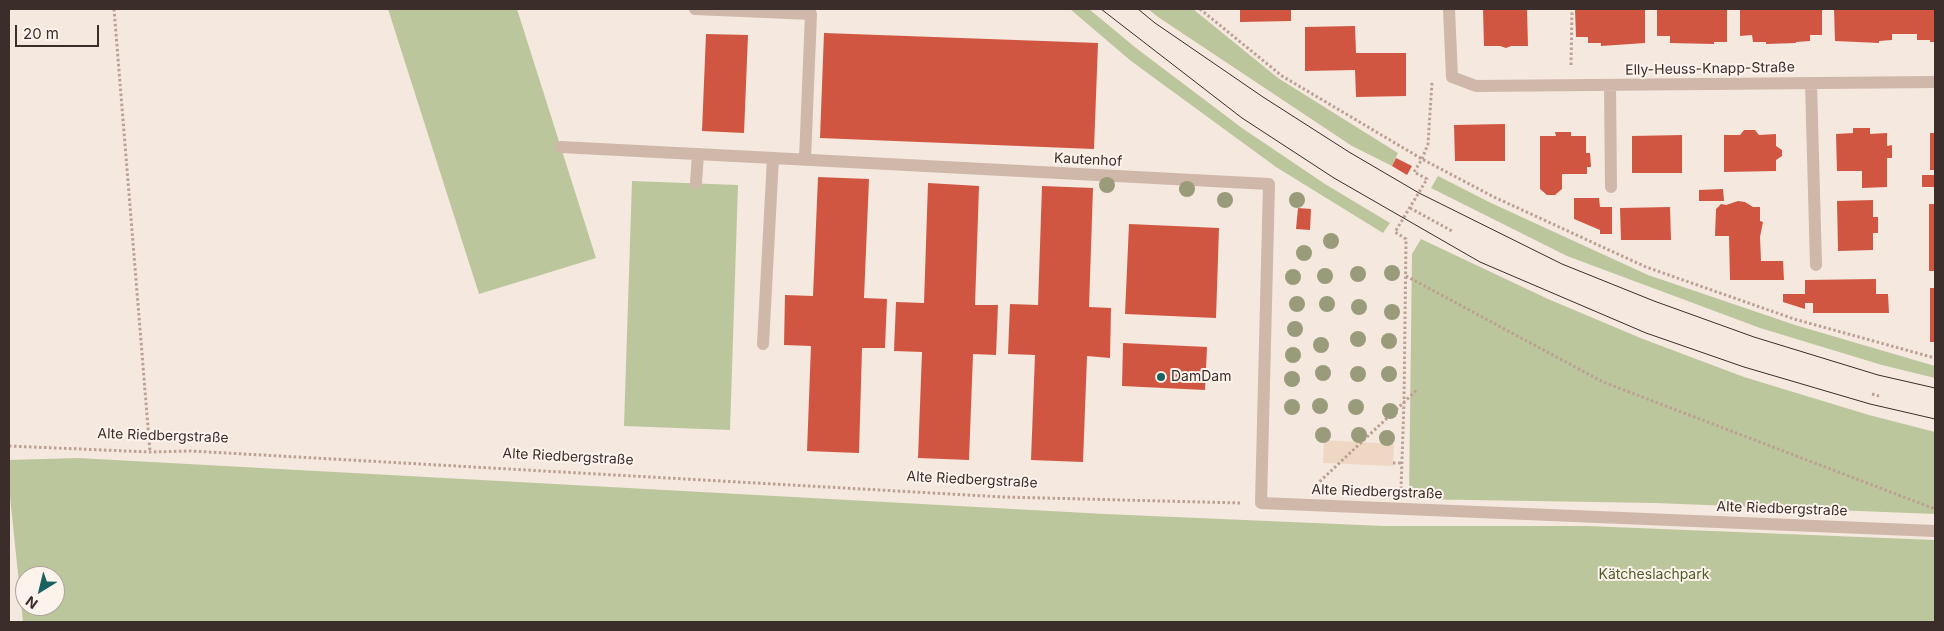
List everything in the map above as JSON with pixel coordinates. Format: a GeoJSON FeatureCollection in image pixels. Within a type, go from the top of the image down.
{"type":"FeatureCollection","features":[{"type":"Feature","properties":{"kind":"street"},"geometry":{"type":"LineString","coordinates":[[695,9],[811,14],[805,160]]}},
{"type":"Feature","properties":{"kind":"street"},"geometry":{"type":"LineString","coordinates":[[1449,9],[1452,77]]}},
{"type":"Feature","properties":{"kind":"street","name":"Elly-Heuss-Knapp-Straße"},"geometry":{"type":"LineString","coordinates":[[1452,77],[1476,86],[1935,82]]}},
{"type":"Feature","properties":{"kind":"street","name":"Elly-Heuss-Knapp-Straße"},"geometry":{"type":"LineString","coordinates":[[1811,83],[1816,265]]}},
{"type":"Feature","properties":{"kind":"street","name":"Elly-Heuss-Knapp-Straße"},"geometry":{"type":"LineString","coordinates":[[1610,85],[1611,187]]}},
{"type":"Feature","properties":{"kind":"street","name":"Kautenhof"},"geometry":{"type":"LineString","coordinates":[[561,146],[1269,184],[1261,503]]}},
{"type":"Feature","properties":{"kind":"street"},"geometry":{"type":"LineString","coordinates":[[696,183],[698,154]]}},
{"type":"Feature","properties":{"kind":"street"},"geometry":{"type":"LineString","coordinates":[[763,344],[773,158]]}},
{"type":"Feature","properties":{"kind":"street","name":"Alte Riedbergstraße"},"geometry":{"type":"LineString","coordinates":[[1261,503],[1935,530]]}},
{"type":"Feature","properties":{"kind":"path"},"geometry":{"type":"LineString","coordinates":[[114,9],[150,452]]}},
{"type":"Feature","properties":{"kind":"path"},"geometry":{"type":"LineString","coordinates":[[1200,9],[1282,76],[1422,159],[1494,197],[1646,267],[1794,319],[1935,358]]}},
{"type":"Feature","properties":{"kind":"path"},"geometry":{"type":"LineString","coordinates":[[1570,85],[1572,9]]}},
{"type":"Feature","properties":{"kind":"path"},"geometry":{"type":"LineString","coordinates":[[1401,508],[1406,239],[1395,232],[1427,179],[1414,172],[1428,144],[1431,83],[1452,77]]}},
{"type":"Feature","properties":{"kind":"path"},"geometry":{"type":"LineString","coordinates":[[1410,208],[1452,231]]}},
{"type":"Feature","properties":{"kind":"path"},"geometry":{"type":"LineString","coordinates":[[1406,276],[1603,382],[1935,509]]}},
{"type":"Feature","properties":{"kind":"path"},"geometry":{"type":"LineString","coordinates":[[1296,504],[1418,389]]}},
{"type":"Feature","properties":{"kind":"path"},"geometry":{"type":"LineString","coordinates":[[1872,394],[1879,396]]}},
{"type":"Feature","properties":{"kind":"path","name":"Alte Riedbergstraße"},"geometry":{"type":"LineString","coordinates":[[9,446],[150,452],[192,451],[1003,497],[1261,503]]}},
{"type":"Feature","properties":{"kind":"path"},"geometry":{"type":"LineString","coordinates":[[1393,463],[1401,463]]}},
{"type":"Feature","properties":{"kind":"green space"},"geometry":{"type":"Polygon","coordinates":[[[388,9],[517,9],[596,258],[479,294],[388,9]]]}},
{"type":"Feature","properties":{"kind":"green space"},"geometry":{"type":"Polygon","coordinates":[[[1070,9],[1089,9],[1136,48],[1242,128],[1325,184],[1390,223],[1383,233],[1276,167],[1131,61],[1070,9]]]}},
{"type":"Feature","properties":{"kind":"green space"},"geometry":{"type":"Polygon","coordinates":[[[1148,9],[1193,9],[1278,78],[1398,153],[1392,166],[1352,146],[1148,9]]]}},
{"type":"Feature","properties":{"kind":"green space"},"geometry":{"type":"Polygon","coordinates":[[[1438,176],[1491,203],[1648,275],[1795,325],[1935,366],[1935,378],[1882,365],[1760,328],[1567,256],[1431,188],[1438,176]]]}},
{"type":"Feature","properties":{"kind":"green space"},"geometry":{"type":"Polygon","coordinates":[[[632,181],[738,185],[730,430],[624,426],[632,181]]]}},
{"type":"Feature","properties":{"kind":"green space"},"geometry":{"type":"Polygon","coordinates":[[[1421,239],[1548,299],[1643,339],[1744,377],[1869,415],[1935,432],[1935,514],[1655,503],[1409,499],[1412,254],[1421,239]]]}},
{"type":"Feature","properties":{"kind":"green space","name":"Kätcheslachpark"},"geometry":{"type":"Polygon","coordinates":[[[78,458],[1105,514],[1384,526],[1587,526],[1935,540],[1935,622],[23,622],[22,616],[65,616],[65,566],[17,566],[9,487],[9,460],[78,458]]]}},
{"type":"Feature","properties":{"kind":"shaded area"},"geometry":{"type":"Polygon","coordinates":[[[1324,440],[1394,444],[1393,466],[1323,463],[1324,440]]]}},
{"type":"Feature","properties":{"kind":"building"},"geometry":{"type":"Polygon","coordinates":[[[1240,9],[1291,9],[1291,21],[1240,22],[1240,9]]]}},
{"type":"Feature","properties":{"kind":"building"},"geometry":{"type":"Polygon","coordinates":[[[1483,9],[1527,9],[1528,46],[1511,46],[1506,48],[1484,46],[1483,9]]]}},
{"type":"Feature","properties":{"kind":"building"},"geometry":{"type":"Polygon","coordinates":[[[1575,9],[1645,9],[1645,43],[1601,46],[1601,43],[1588,43],[1588,37],[1576,37],[1575,9]]]}},
{"type":"Feature","properties":{"kind":"building"},"geometry":{"type":"Polygon","coordinates":[[[1657,9],[1727,9],[1727,42],[1714,42],[1714,44],[1670,43],[1670,36],[1657,36],[1657,9]]]}},
{"type":"Feature","properties":{"kind":"building"},"geometry":{"type":"Polygon","coordinates":[[[1740,9],[1822,10],[1822,35],[1810,35],[1810,41],[1796,43],[1766,44],[1766,42],[1753,42],[1752,35],[1740,36],[1740,9]]]}},
{"type":"Feature","properties":{"kind":"building"},"geometry":{"type":"Polygon","coordinates":[[[1834,9],[1935,9],[1935,42],[1917,40],[1917,34],[1892,34],[1892,40],[1879,41],[1879,43],[1835,41],[1834,9]]]}},
{"type":"Feature","properties":{"kind":"building"},"geometry":{"type":"Polygon","coordinates":[[[1355,26],[1356,53],[1406,53],[1406,96],[1356,97],[1355,70],[1305,71],[1305,27],[1355,26]]]}},
{"type":"Feature","properties":{"kind":"building"},"geometry":{"type":"Polygon","coordinates":[[[824,33],[1098,43],[1094,149],[820,138],[824,33]]]}},
{"type":"Feature","properties":{"kind":"building"},"geometry":{"type":"Polygon","coordinates":[[[706,34],[748,35],[744,133],[702,131],[706,34]]]}},
{"type":"Feature","properties":{"kind":"building"},"geometry":{"type":"Polygon","coordinates":[[[1505,124],[1505,161],[1455,161],[1454,125],[1505,124]]]}},
{"type":"Feature","properties":{"kind":"building"},"geometry":{"type":"Polygon","coordinates":[[[1853,128],[1870,128],[1870,134],[1887,133],[1887,146],[1892,145],[1892,158],[1887,158],[1887,187],[1862,188],[1862,171],[1837,171],[1836,134],[1853,133],[1853,128]]]}},
{"type":"Feature","properties":{"kind":"building"},"geometry":{"type":"Polygon","coordinates":[[[1744,130],[1755,130],[1759,135],[1776,134],[1776,146],[1782,150],[1782,156],[1776,160],[1776,171],[1724,172],[1724,135],[1740,135],[1744,130]]]}},
{"type":"Feature","properties":{"kind":"building"},"geometry":{"type":"Polygon","coordinates":[[[1555,132],[1571,132],[1571,136],[1586,136],[1586,153],[1590,153],[1591,167],[1587,167],[1587,174],[1562,174],[1562,189],[1555,195],[1547,195],[1540,189],[1540,136],[1556,136],[1555,132]]]}},
{"type":"Feature","properties":{"kind":"building"},"geometry":{"type":"Polygon","coordinates":[[[1930,133],[1935,133],[1935,170],[1930,170],[1930,133]]]}},
{"type":"Feature","properties":{"kind":"building"},"geometry":{"type":"Polygon","coordinates":[[[1682,135],[1682,173],[1632,173],[1632,136],[1682,135]]]}},
{"type":"Feature","properties":{"kind":"building"},"geometry":{"type":"Polygon","coordinates":[[[1396,158],[1412,166],[1407,175],[1392,166],[1396,158]]]}},
{"type":"Feature","properties":{"kind":"building"},"geometry":{"type":"Polygon","coordinates":[[[1922,175],[1935,175],[1935,187],[1922,187],[1922,175]]]}},
{"type":"Feature","properties":{"kind":"building"},"geometry":{"type":"Polygon","coordinates":[[[818,177],[869,179],[864,298],[887,299],[885,348],[862,348],[859,453],[807,451],[811,346],[784,345],[785,295],[813,296],[818,177]]]}},
{"type":"Feature","properties":{"kind":"building"},"geometry":{"type":"Polygon","coordinates":[[[928,183],[979,186],[975,305],[998,305],[996,355],[973,354],[969,460],[918,458],[922,352],[894,351],[896,302],[924,303],[928,183]]]}},
{"type":"Feature","properties":{"kind":"building"},"geometry":{"type":"Polygon","coordinates":[[[1042,186],[1093,188],[1089,307],[1111,308],[1110,358],[1087,356],[1083,462],[1031,460],[1035,355],[1008,354],[1010,304],[1038,305],[1042,186]]]}},
{"type":"Feature","properties":{"kind":"building"},"geometry":{"type":"Polygon","coordinates":[[[1723,189],[1724,201],[1699,201],[1699,190],[1723,189]]]}},
{"type":"Feature","properties":{"kind":"building"},"geometry":{"type":"Polygon","coordinates":[[[1574,198],[1599,198],[1600,207],[1612,207],[1612,234],[1600,234],[1600,230],[1574,219],[1574,198]]]}},
{"type":"Feature","properties":{"kind":"building"},"geometry":{"type":"Polygon","coordinates":[[[1873,200],[1873,217],[1878,217],[1878,233],[1873,233],[1873,250],[1838,251],[1837,201],[1873,200]]]}},
{"type":"Feature","properties":{"kind":"building"},"geometry":{"type":"Polygon","coordinates":[[[1738,201],[1745,202],[1753,207],[1760,207],[1760,221],[1763,222],[1760,237],[1761,261],[1783,261],[1784,280],[1730,280],[1729,236],[1715,236],[1716,209],[1721,204],[1726,205],[1738,201]]]}},
{"type":"Feature","properties":{"kind":"building"},"geometry":{"type":"Polygon","coordinates":[[[1929,204],[1935,204],[1935,271],[1929,271],[1929,204]]]}},
{"type":"Feature","properties":{"kind":"building"},"geometry":{"type":"Polygon","coordinates":[[[1670,207],[1671,240],[1621,240],[1620,208],[1670,207]]]}},
{"type":"Feature","properties":{"kind":"building"},"geometry":{"type":"Polygon","coordinates":[[[1298,208],[1311,209],[1310,230],[1296,229],[1298,208]]]}},
{"type":"Feature","properties":{"kind":"building"},"geometry":{"type":"Polygon","coordinates":[[[1129,224],[1219,228],[1216,318],[1125,314],[1129,224]]]}},
{"type":"Feature","properties":{"kind":"building"},"geometry":{"type":"Polygon","coordinates":[[[1876,279],[1876,294],[1888,294],[1889,313],[1813,313],[1813,303],[1805,303],[1805,309],[1783,302],[1783,294],[1805,294],[1805,280],[1876,279]]]}},
{"type":"Feature","properties":{"kind":"building"},"geometry":{"type":"Polygon","coordinates":[[[1930,288],[1935,288],[1935,342],[1930,342],[1930,288]]]}},
{"type":"Feature","properties":{"kind":"building"},"geometry":{"type":"Polygon","coordinates":[[[1123,343],[1207,347],[1205,390],[1122,386],[1123,343]]]}},
{"type":"Feature","properties":{"kind":"tram line"},"geometry":{"type":"LineString","coordinates":[[1101,9],[1242,118],[1334,178],[1480,262],[1646,333],[1744,367],[1870,404],[1935,419]]}},
{"type":"Feature","properties":{"kind":"tram line"},"geometry":{"type":"LineString","coordinates":[[1138,9],[1155,23],[1263,97],[1349,152],[1419,193],[1562,264],[1654,301],[1754,337],[1878,375],[1935,388]]}},
{"type":"Feature","properties":{"kind":"place","name":"DamDam"},"geometry":{"type":"Point","coordinates":[1161,377]}}]}
